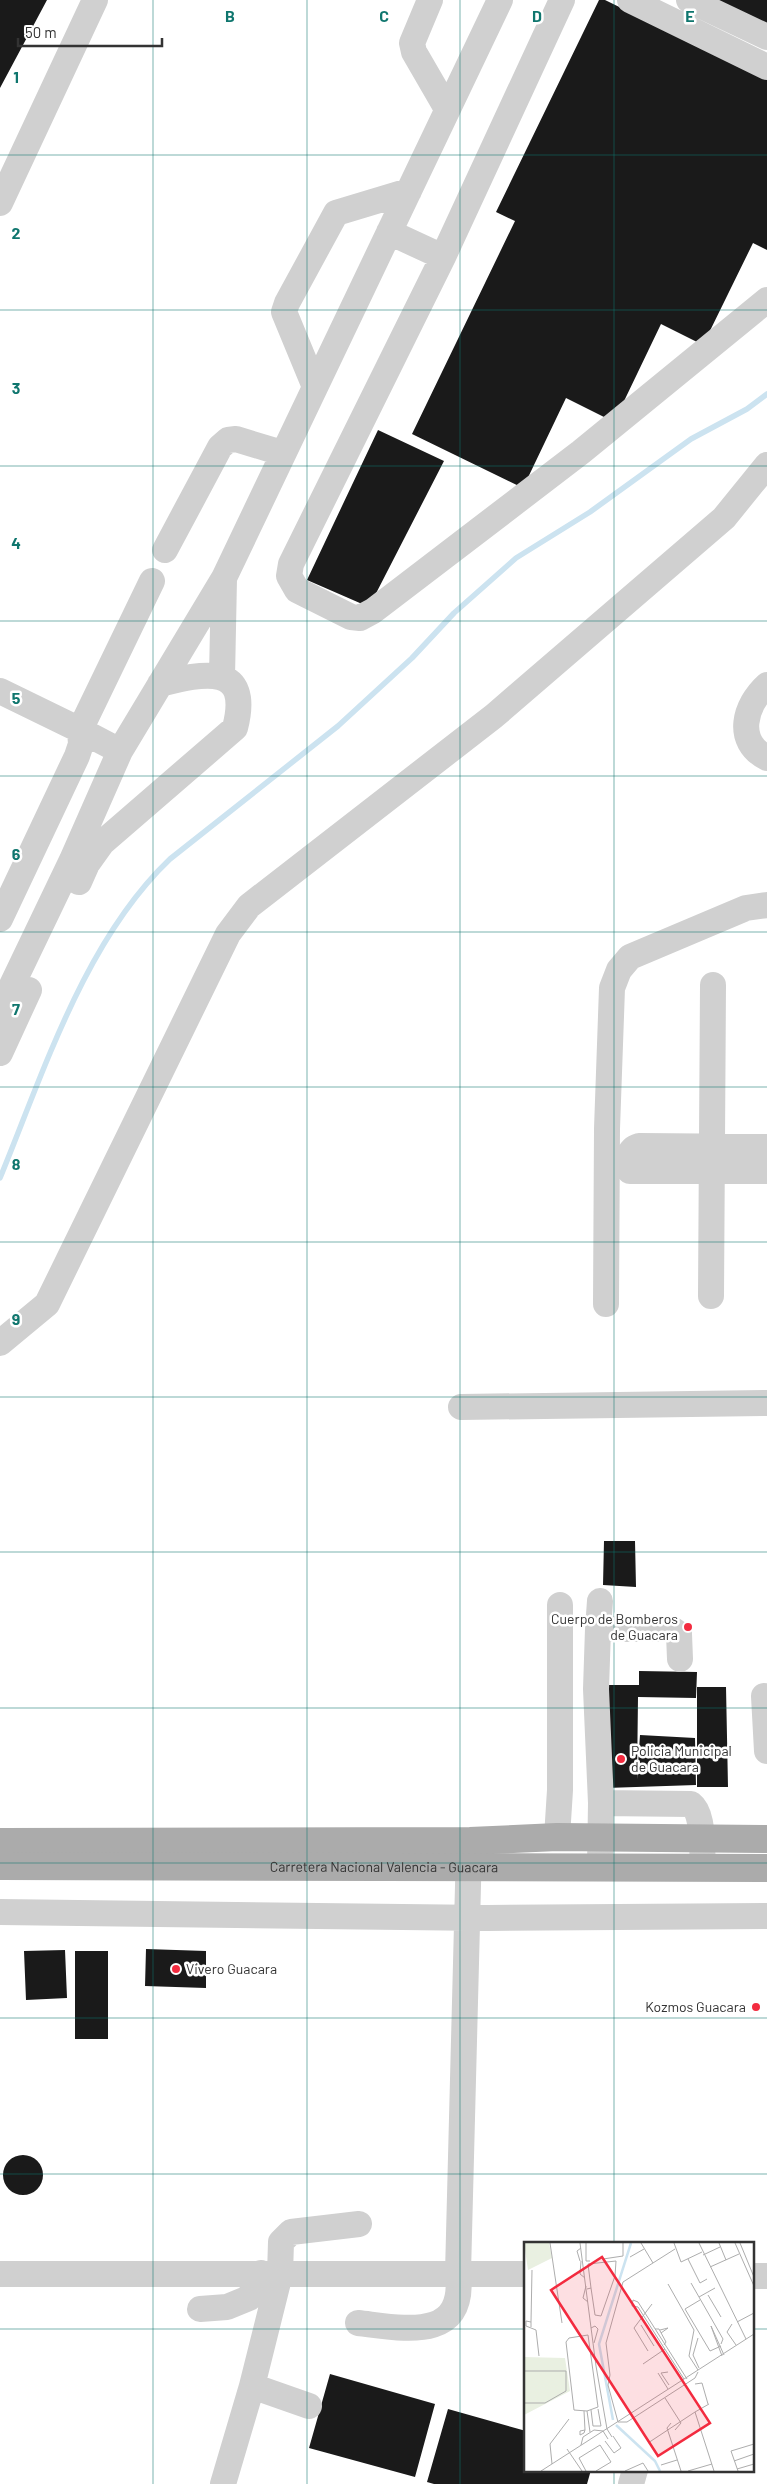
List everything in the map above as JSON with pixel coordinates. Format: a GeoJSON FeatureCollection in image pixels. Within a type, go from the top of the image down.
{"type":"FeatureCollection","features":[{"type":"Feature","properties":{"kind":"main road","name":"Carretera Nacional Valencia - Guacara"},"geometry":{"type":"LineString","coordinates":[[0,1866],[469,1854],[557,1837],[701,1840],[767,1839]]}},
{"type":"Feature","properties":{"kind":"main road","name":"Carretera Nacional Valencia - Guacara"},"geometry":{"type":"LineString","coordinates":[[0,1842],[469,1854],[600,1867],[767,1868]]}},
{"type":"Feature","properties":{"kind":"street"},"geometry":{"type":"LineString","coordinates":[[0,203],[94,0]]}},
{"type":"Feature","properties":{"kind":"street"},"geometry":{"type":"LineString","coordinates":[[430,0],[412,43],[414,52],[447,110]]}},
{"type":"Feature","properties":{"kind":"street"},"geometry":{"type":"LineString","coordinates":[[0,1010],[72,860],[120,751],[224,578],[282,453],[500,0]]}},
{"type":"Feature","properties":{"kind":"street"},"geometry":{"type":"LineString","coordinates":[[562,0],[443,257],[291,564],[289,576],[297,590],[351,618],[360,618],[372,611],[581,452],[767,300]]}},
{"type":"Feature","properties":{"kind":"street"},"geometry":{"type":"LineString","coordinates":[[630,0],[767,67]]}},
{"type":"Feature","properties":{"kind":"street"},"geometry":{"type":"LineString","coordinates":[[689,0],[767,37]]}},
{"type":"Feature","properties":{"kind":"street"},"geometry":{"type":"LineString","coordinates":[[315,386],[284,312],[287,303],[336,213],[409,191]]}},
{"type":"Feature","properties":{"kind":"street"},"geometry":{"type":"LineString","coordinates":[[389,232],[443,257]]}},
{"type":"Feature","properties":{"kind":"street"},"geometry":{"type":"LineString","coordinates":[[164,550],[220,447],[228,440],[236,439],[282,453]]}},
{"type":"Feature","properties":{"kind":"street"},"geometry":{"type":"LineString","coordinates":[[0,1343],[48,1304],[228,934],[249,906],[494,716],[724,518],[767,465]]}},
{"type":"Feature","properties":{"kind":"street"},"geometry":{"type":"LineString","coordinates":[[222,677],[224,578]]}},
{"type":"Feature","properties":{"kind":"street"},"geometry":{"type":"LineString","coordinates":[[0,919],[77,756],[81,744],[80,730],[152,580]]}},
{"type":"Feature","properties":{"kind":"street"},"geometry":{"type":"LineString","coordinates":[[0,1053],[87,864],[102,843],[235,728],[238,716],[237,698],[233,686],[222,677],[207,674],[189,676],[160,684]]}},
{"type":"Feature","properties":{"kind":"street"},"geometry":{"type":"LineString","coordinates":[[767,685],[756,695],[746,716],[750,743],[767,758]]}},
{"type":"Feature","properties":{"kind":"street"},"geometry":{"type":"LineString","coordinates":[[0,691],[120,751]]}},
{"type":"Feature","properties":{"kind":"street"},"geometry":{"type":"LineString","coordinates":[[606,1304],[612,988],[619,970],[630,957],[746,908],[767,905]]}},
{"type":"Feature","properties":{"kind":"street"},"geometry":{"type":"LineString","coordinates":[[711,1296],[713,985]]}},
{"type":"Feature","properties":{"kind":"street"},"geometry":{"type":"LineString","coordinates":[[767,1146],[638,1146],[633,1147],[630,1152],[627,1166],[630,1172],[767,1171]]}},
{"type":"Feature","properties":{"kind":"street"},"geometry":{"type":"LineString","coordinates":[[461,1407],[767,1403]]}},
{"type":"Feature","properties":{"kind":"street"},"geometry":{"type":"LineString","coordinates":[[600,1601],[596,1689],[601,1803],[600,1867]]}},
{"type":"Feature","properties":{"kind":"street"},"geometry":{"type":"LineString","coordinates":[[557,1837],[560,1790],[560,1605]]}},
{"type":"Feature","properties":{"kind":"street"},"geometry":{"type":"LineString","coordinates":[[598,1629],[672,1628],[679,1634],[680,1659]]}},
{"type":"Feature","properties":{"kind":"street"},"geometry":{"type":"LineString","coordinates":[[764,1696],[767,1751]]}},
{"type":"Feature","properties":{"kind":"street"},"geometry":{"type":"LineString","coordinates":[[601,1803],[691,1804],[696,1808],[698,1815],[703,1869]]}},
{"type":"Feature","properties":{"kind":"street"},"geometry":{"type":"LineString","coordinates":[[649,1803],[654,1867]]}},
{"type":"Feature","properties":{"kind":"street"},"geometry":{"type":"LineString","coordinates":[[358,2323],[414,2330],[437,2324],[453,2311],[460,2291],[458,2273],[469,1854]]}},
{"type":"Feature","properties":{"kind":"street"},"geometry":{"type":"LineString","coordinates":[[0,1912],[466,1918],[767,1916]]}},
{"type":"Feature","properties":{"kind":"street"},"geometry":{"type":"LineString","coordinates":[[223,2484],[252,2386],[270,2274],[281,2242],[291,2232],[359,2224]]}},
{"type":"Feature","properties":{"kind":"street"},"geometry":{"type":"LineString","coordinates":[[0,2274],[524,2274]]}},
{"type":"Feature","properties":{"kind":"street"},"geometry":{"type":"LineString","coordinates":[[200,2310],[227,2307],[249,2298],[270,2274]]}},
{"type":"Feature","properties":{"kind":"street"},"geometry":{"type":"LineString","coordinates":[[754,2276],[767,2276]]}},
{"type":"Feature","properties":{"kind":"street"},"geometry":{"type":"LineString","coordinates":[[252,2386],[309,2406]]}},
{"type":"Feature","properties":{"kind":"building"},"geometry":{"type":"Polygon","coordinates":[[[0,0],[47,0],[0,88],[0,0]]]}},
{"type":"Feature","properties":{"kind":"building"},"geometry":{"type":"Polygon","coordinates":[[[599,0],[605,0],[767,79],[767,250],[753,243],[703,345],[661,324],[614,422],[566,398],[523,488],[412,434],[515,221],[496,212],[599,0]]]}},
{"type":"Feature","properties":{"kind":"building"},"geometry":{"type":"Polygon","coordinates":[[[707,0],[767,0],[767,28],[707,0]]]}},
{"type":"Feature","properties":{"kind":"building"},"geometry":{"type":"Polygon","coordinates":[[[378,430],[444,461],[369,607],[307,580],[378,430]]]}},
{"type":"Feature","properties":{"kind":"building"},"geometry":{"type":"Polygon","coordinates":[[[604,1541],[635,1541],[636,1587],[603,1585],[604,1541]]]}},
{"type":"Feature","properties":{"kind":"building"},"geometry":{"type":"Polygon","coordinates":[[[639,1671],[697,1672],[696,1698],[638,1697],[637,1779],[640,1735],[695,1738],[696,1785],[606,1788],[608,1685],[639,1685],[639,1671]]]}},
{"type":"Feature","properties":{"kind":"building"},"geometry":{"type":"Polygon","coordinates":[[[697,1687],[726,1687],[728,1787],[697,1787],[697,1687]]]}},
{"type":"Feature","properties":{"kind":"building","name":"Vivero Guacara"},"geometry":{"type":"Polygon","coordinates":[[[146,1949],[206,1951],[206,1988],[145,1986],[146,1949]]]}},
{"type":"Feature","properties":{"kind":"building"},"geometry":{"type":"Polygon","coordinates":[[[65,1950],[67,1998],[26,2000],[24,1951],[65,1950]]]}},
{"type":"Feature","properties":{"kind":"building"},"geometry":{"type":"Polygon","coordinates":[[[75,1951],[108,1951],[108,2039],[75,2039],[75,1951]]]}},
{"type":"Feature","properties":{"kind":"building"},"geometry":{"type":"Polygon","coordinates":[[[19,2155],[27,2155],[34,2158],[40,2164],[43,2175],[40,2186],[34,2192],[27,2195],[19,2195],[12,2192],[6,2186],[3,2179],[3,2171],[6,2164],[12,2158],[19,2155]]]}},
{"type":"Feature","properties":{"kind":"building"},"geometry":{"type":"Polygon","coordinates":[[[330,2374],[435,2404],[415,2477],[309,2448],[330,2374]]]}},
{"type":"Feature","properties":{"kind":"building"},"geometry":{"type":"Polygon","coordinates":[[[448,2409],[524,2430],[524,2472],[590,2472],[587,2484],[434,2484],[427,2482],[448,2409]]]}},
{"type":"Feature","properties":{"kind":"waterway"},"geometry":{"type":"LineString","coordinates":[[0,1178],[51,1051],[90,967],[114,928],[140,892],[170,859],[338,726],[412,658],[454,613],[516,558],[590,512],[691,439],[747,409],[767,394]]}},
{"type":"Feature","properties":{"kind":"place","name":"Cuerpo de Bomberos de Guacara"},"geometry":{"type":"Point","coordinates":[688,1627]}},
{"type":"Feature","properties":{"kind":"place","name":"Policia Municipal de Guacara"},"geometry":{"type":"Point","coordinates":[621,1759]}},
{"type":"Feature","properties":{"kind":"place","name":"Vivero Guacara"},"geometry":{"type":"Point","coordinates":[176,1969]}},
{"type":"Feature","properties":{"kind":"place","name":"Kozmos Guacara"},"geometry":{"type":"Point","coordinates":[756,2007]}}]}
